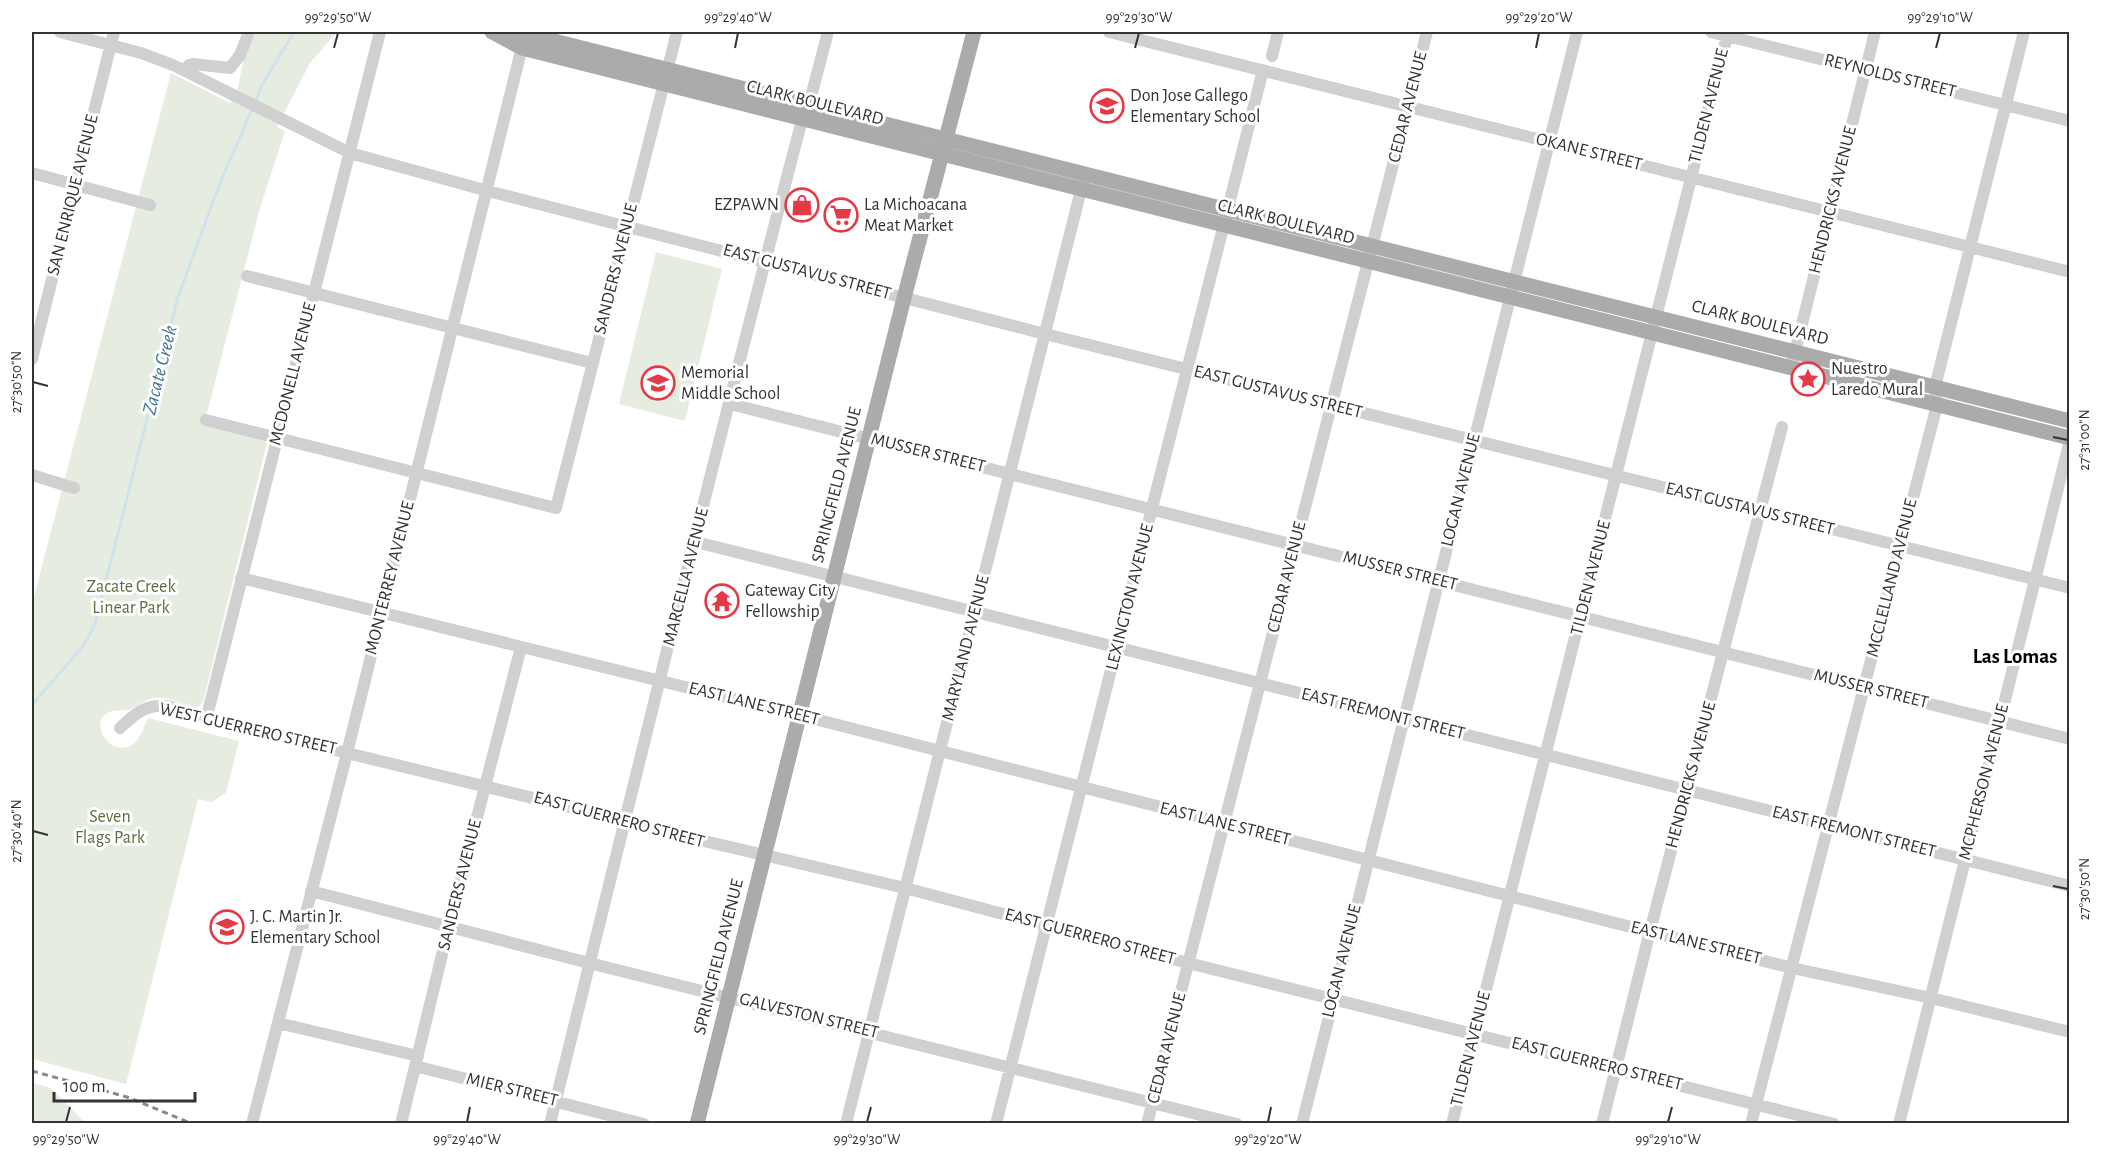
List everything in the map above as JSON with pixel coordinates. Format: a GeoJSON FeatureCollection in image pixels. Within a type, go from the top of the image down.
{"type":"FeatureCollection","features":[{"type":"Feature","properties":{"kind":"main road","name":"CLARK BOULEVARD"},"geometry":{"type":"LineString","coordinates":[[494,32],[525,38],[665,76],[802,120],[2070,439]]}},
{"type":"Feature","properties":{"kind":"main road","name":"SPRINGFIELD AVENUE"},"geometry":{"type":"LineString","coordinates":[[697,1124],[904,298],[974,32]]}},
{"type":"Feature","properties":{"kind":"main road","name":"CLARK BOULEVARD"},"geometry":{"type":"LineString","coordinates":[[665,76],[809,105],[945,138],[2070,421]]}},
{"type":"Feature","properties":{"kind":"street","name":"EAST GUSTAVUS STREET"},"geometry":{"type":"LineString","coordinates":[[60,32],[141,53],[185,70],[350,153],[488,191],[1045,334],[2070,588]]}},
{"type":"Feature","properties":{"kind":"street","name":"SAN ENRIQUE AVENUE"},"geometry":{"type":"LineString","coordinates":[[32,359],[36,320],[75,185],[114,32]]}},
{"type":"Feature","properties":{"kind":"street"},"geometry":{"type":"LineString","coordinates":[[185,70],[189,65],[194,64],[230,68],[240,56],[249,32]]}},
{"type":"Feature","properties":{"kind":"street","name":"MCDONELL AVENUE"},"geometry":{"type":"LineString","coordinates":[[207,716],[380,32]]}},
{"type":"Feature","properties":{"kind":"street","name":"SANDERS AVENUE"},"geometry":{"type":"LineString","coordinates":[[416,472],[556,508],[677,32]]}},
{"type":"Feature","properties":{"kind":"street","name":"MARCELLA AVENUE"},"geometry":{"type":"LineString","coordinates":[[550,1124],[765,261],[828,32]]}},
{"type":"Feature","properties":{"kind":"street","name":"OKANE STREET"},"geometry":{"type":"LineString","coordinates":[[1109,32],[1126,34],[2070,272]]}},
{"type":"Feature","properties":{"kind":"street"},"geometry":{"type":"LineString","coordinates":[[1272,56],[1278,32]]}},
{"type":"Feature","properties":{"kind":"street","name":"CEDAR AVENUE"},"geometry":{"type":"LineString","coordinates":[[1148,1124],[1427,32]]}},
{"type":"Feature","properties":{"kind":"street","name":"LOGAN AVENUE"},"geometry":{"type":"LineString","coordinates":[[1302,1124],[1576,32]]}},
{"type":"Feature","properties":{"kind":"street","name":"REYNOLDS STREET"},"geometry":{"type":"LineString","coordinates":[[1711,32],[1727,34],[2070,122]]}},
{"type":"Feature","properties":{"kind":"street","name":"HENDRICKS AVENUE"},"geometry":{"type":"LineString","coordinates":[[1791,368],[1875,32]]}},
{"type":"Feature","properties":{"kind":"street","name":"MCCLELLAND AVENUE"},"geometry":{"type":"LineString","coordinates":[[1751,1124],[1937,405],[1935,387],[2024,32]]}},
{"type":"Feature","properties":{"kind":"street","name":"TILDEN AVENUE"},"geometry":{"type":"LineString","coordinates":[[1452,1124],[1727,34]]}},
{"type":"Feature","properties":{"kind":"street","name":"MONTERREY AVENUE"},"geometry":{"type":"LineString","coordinates":[[252,1124],[525,38]]}},
{"type":"Feature","properties":{"kind":"street","name":"LEXINGTON AVENUE"},"geometry":{"type":"LineString","coordinates":[[996,1124],[1263,70]]}},
{"type":"Feature","properties":{"kind":"street"},"geometry":{"type":"LineString","coordinates":[[32,173],[150,206]]}},
{"type":"Feature","properties":{"kind":"street","name":"MARYLAND AVENUE"},"geometry":{"type":"LineString","coordinates":[[846,1124],[1086,173]]}},
{"type":"Feature","properties":{"kind":"street"},"geometry":{"type":"LineString","coordinates":[[247,276],[592,363]]}},
{"type":"Feature","properties":{"kind":"street","name":"MUSSER STREET"},"geometry":{"type":"LineString","coordinates":[[730,404],[2070,739]]}},
{"type":"Feature","properties":{"kind":"street"},"geometry":{"type":"LineString","coordinates":[[206,420],[416,472]]}},
{"type":"Feature","properties":{"kind":"street","name":"HENDRICKS AVENUE"},"geometry":{"type":"LineString","coordinates":[[1602,1124],[1782,427]]}},
{"type":"Feature","properties":{"kind":"street","name":"MCPHERSON AVENUE"},"geometry":{"type":"LineString","coordinates":[[1899,1124],[2070,439]]}},
{"type":"Feature","properties":{"kind":"street"},"geometry":{"type":"LineString","coordinates":[[32,475],[74,488]]}},
{"type":"Feature","properties":{"kind":"street","name":"EAST FREMONT STREET"},"geometry":{"type":"LineString","coordinates":[[696,542],[2070,886]]}},
{"type":"Feature","properties":{"kind":"street","name":"EAST LANE STREET"},"geometry":{"type":"LineString","coordinates":[[241,578],[940,750],[1792,968],[1931,998],[2070,1032]]}},
{"type":"Feature","properties":{"kind":"street","name":"SANDERS AVENUE"},"geometry":{"type":"LineString","coordinates":[[401,1124],[521,647]]}},
{"type":"Feature","properties":{"kind":"street","name":"WEST GUERRERO STREET"},"geometry":{"type":"LineString","coordinates":[[120,728],[148,706],[158,705],[347,753]]}},
{"type":"Feature","properties":{"kind":"street","name":"EAST GUERRERO STREET"},"geometry":{"type":"LineString","coordinates":[[347,753],[485,787],[498,788],[764,857],[905,888],[1188,963],[1834,1124]]}},
{"type":"Feature","properties":{"kind":"street","name":"GALVESTON STREET"},"geometry":{"type":"LineString","coordinates":[[311,891],[589,963],[869,1030],[1237,1124]]}},
{"type":"Feature","properties":{"kind":"street","name":"MIER STREET"},"geometry":{"type":"LineString","coordinates":[[278,1023],[644,1124]]}},
{"type":"Feature","properties":{"kind":"green space","name":"Zacate Creek Linear Park"},"geometry":{"type":"Polygon","coordinates":[[[256,32],[337,32],[310,63],[277,127],[285,131],[260,208],[207,413],[207,426],[267,443],[203,702],[198,707],[169,699],[153,698],[128,710],[109,712],[102,717],[100,725],[106,740],[121,748],[129,746],[138,739],[148,718],[239,741],[226,793],[211,802],[198,799],[126,1084],[32,1059],[32,604],[171,73],[230,103],[238,88],[244,56],[256,32]]]}},
{"type":"Feature","properties":{"kind":"green space"},"geometry":{"type":"Polygon","coordinates":[[[656,252],[722,269],[685,421],[619,404],[656,252]]]}},
{"type":"Feature","properties":{"kind":"green space"},"geometry":{"type":"Polygon","coordinates":[[[32,1083],[51,1088],[85,1123],[32,1123],[32,1083]]]}},
{"type":"Feature","properties":{"kind":"waterway","name":"Zacate Creek"},"geometry":{"type":"LineString","coordinates":[[256,101],[262,85],[294,32]]}},
{"type":"Feature","properties":{"kind":"waterway","name":"Zacate Creek"},"geometry":{"type":"LineString","coordinates":[[32,705],[84,645],[95,624],[178,297],[220,183],[253,107]]}},
{"type":"Feature","properties":{"kind":"railway"},"geometry":{"type":"LineString","coordinates":[[32,1071],[127,1097],[193,1124]]}},
{"type":"Feature","properties":{"kind":"place","name":"Don Jose Gallego Elementary School"},"geometry":{"type":"Point","coordinates":[1107,106]}},
{"type":"Feature","properties":{"kind":"place","name":"EZPAWN"},"geometry":{"type":"Point","coordinates":[802,205]}},
{"type":"Feature","properties":{"kind":"place","name":"La Michoacana Meat Market"},"geometry":{"type":"Point","coordinates":[841,215]}},
{"type":"Feature","properties":{"kind":"place","name":"Nuestro Laredo Mural"},"geometry":{"type":"Point","coordinates":[1808,379]}},
{"type":"Feature","properties":{"kind":"place","name":"Memorial Middle School"},"geometry":{"type":"Point","coordinates":[658,383]}},
{"type":"Feature","properties":{"kind":"place","name":"Gateway City Fellowship"},"geometry":{"type":"Point","coordinates":[722,601]}},
{"type":"Feature","properties":{"kind":"place","name":"J. C. Martin Jr. Elementary School"},"geometry":{"type":"Point","coordinates":[227,927]}},
{"type":"Feature","properties":{"kind":"district","name":"Las Lomas"},"geometry":{"type":"Point","coordinates":[2015,656]}},
{"type":"Feature","properties":{"kind":"park label","name":"Seven Flags Park"},"geometry":{"type":"Point","coordinates":[110,827]}}]}
